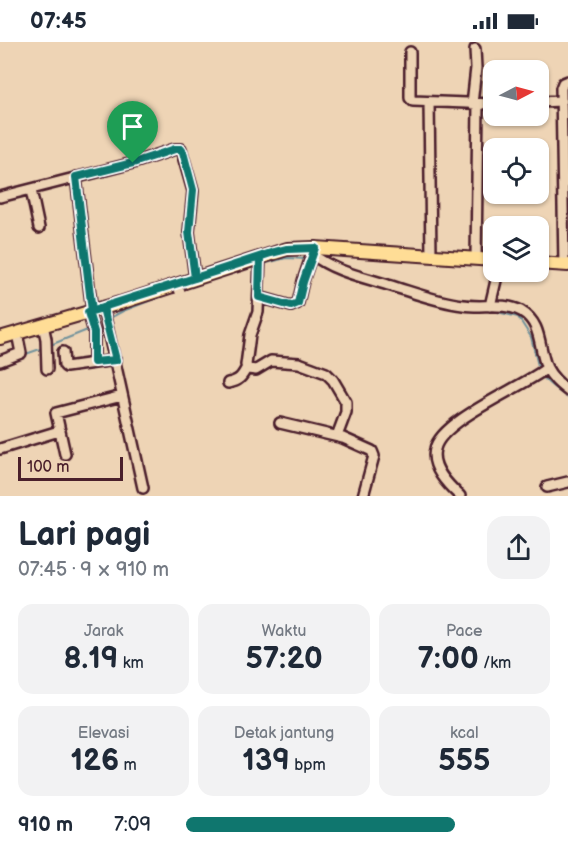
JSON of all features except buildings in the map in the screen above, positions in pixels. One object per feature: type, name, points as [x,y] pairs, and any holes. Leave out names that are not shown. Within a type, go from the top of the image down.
[{"type":"main road","points":[[0,338],[43,326],[97,318],[178,287],[195,278],[260,262],[287,249],[312,255],[431,256],[483,259]]},
{"type":"main road","points":[[549,264],[566,265]]},
{"type":"street","points":[[475,49],[476,259]]},
{"type":"street","points":[[410,52],[412,101],[483,104]]},
{"type":"street","points":[[566,265],[561,85],[568,81]]},
{"type":"street","points":[[549,102],[562,101]]},
{"type":"street","points":[[429,102],[431,256]]},
{"type":"street","points":[[0,197],[181,149],[193,190],[189,232],[195,278]]},
{"type":"street","points":[[76,177],[97,318],[94,362]]},
{"type":"street","points":[[31,190],[39,228]]},
{"type":"street","points":[[259,297],[286,305],[296,305],[300,300],[312,255],[320,261],[349,272],[425,297],[463,305],[516,309],[529,317],[539,334],[543,371],[568,391]]},
{"type":"street","points":[[228,383],[236,382],[241,378],[247,367],[245,364],[258,312],[260,262]]},
{"type":"street","points":[[490,306],[496,282]]},
{"type":"street","points":[[97,318],[116,360],[143,488]]},
{"type":"street","points":[[43,326],[47,369]]},
{"type":"street","points":[[0,361],[21,353],[17,333]]},
{"type":"street","points":[[63,352],[65,367],[116,360]]},
{"type":"street","points":[[247,367],[256,370],[271,361],[298,363],[326,374],[333,380],[346,402],[346,412],[337,436]]},
{"type":"street","points":[[460,496],[439,472],[434,452],[438,442],[470,413],[543,371]]},
{"type":"street","points":[[65,454],[55,415],[57,412],[122,396]]},
{"type":"street","points":[[280,423],[337,436],[374,452],[375,456],[363,496]]},
{"type":"street","points":[[0,449],[59,431]]},
{"type":"street","points":[[547,487],[568,482]]},
{"type":"waterway","points":[[263,264],[286,258],[307,259]]},
{"type":"waterway","points":[[192,286],[206,281]]},
{"type":"waterway","points":[[363,282],[397,292]]},
{"type":"waterway","points":[[108,319],[175,291]]},
{"type":"waterway","points":[[403,294],[409,298],[451,308]]},
{"type":"waterway","points":[[478,310],[518,317],[531,337],[539,370]]},
{"type":"waterway","points":[[48,346],[90,329]]},
{"type":"waterway","points":[[23,355],[43,348]]},
{"type":"waterway","points":[[541,375],[568,398]]},
{"type":"route","points":[[133,163],[76,177],[92,311],[103,308],[116,360],[94,362],[94,332],[88,312],[92,311],[103,308],[120,303],[177,285],[260,257],[259,297],[291,306],[298,303],[315,248],[281,250],[195,278],[189,232],[194,199],[183,152],[178,148],[133,163]]}]
